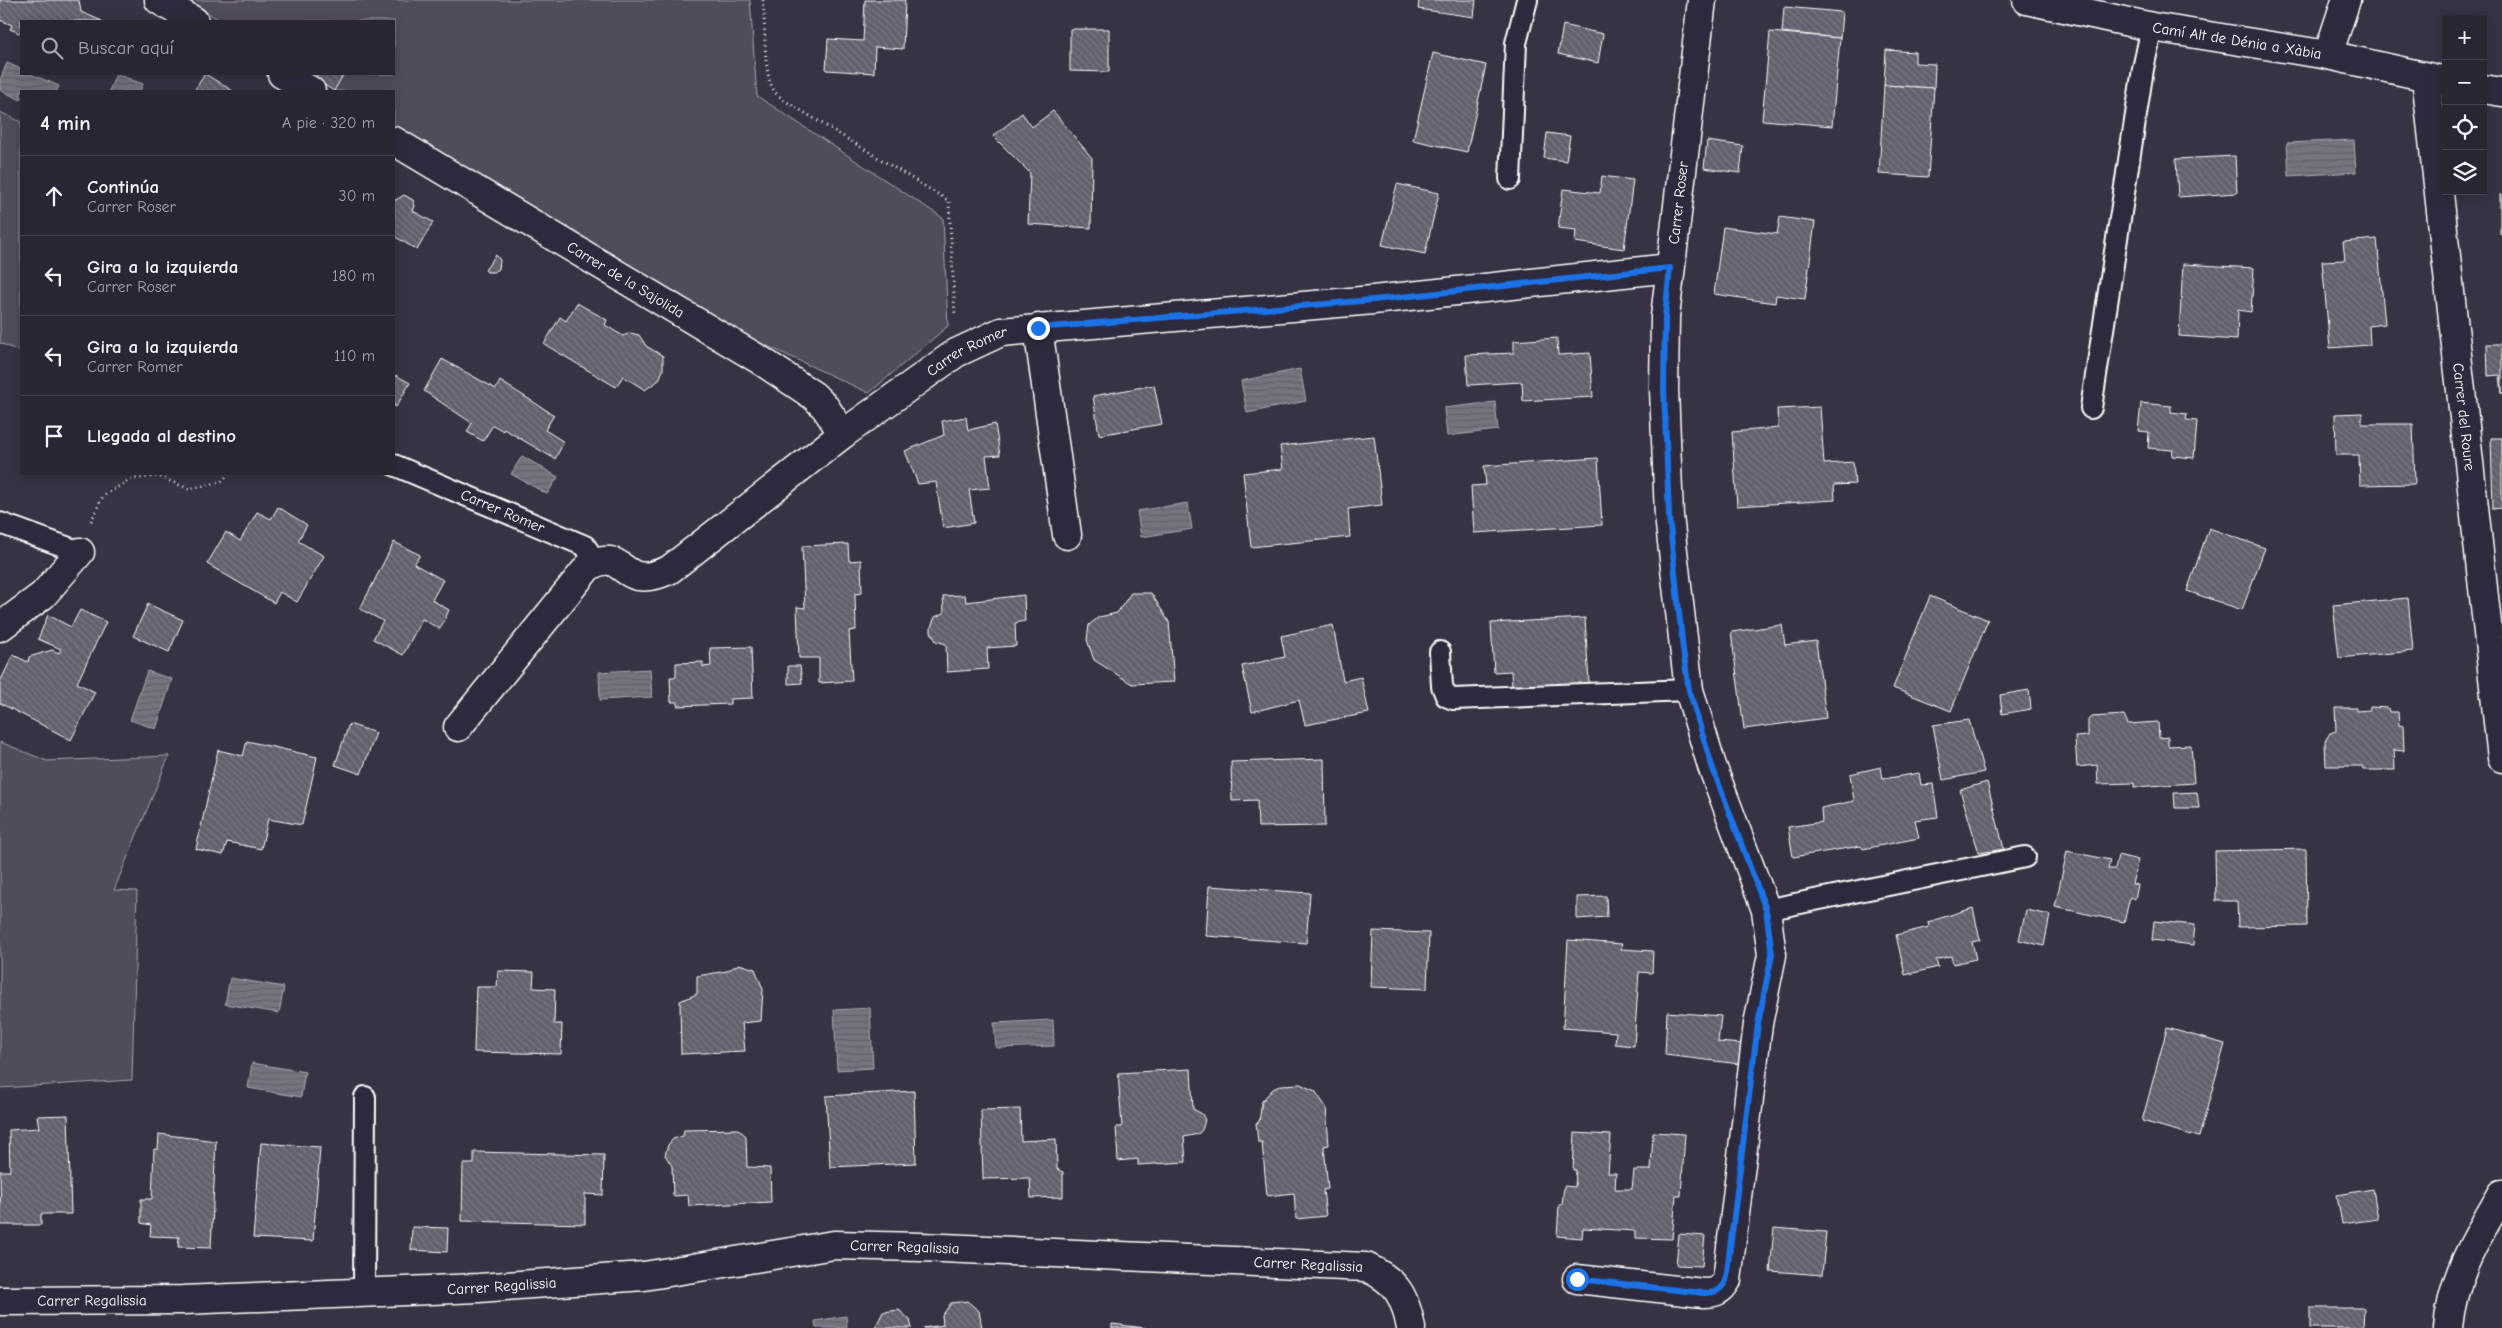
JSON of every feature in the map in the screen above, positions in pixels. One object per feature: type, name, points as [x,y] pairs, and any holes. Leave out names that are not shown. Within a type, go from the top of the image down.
[{"type":"street","points":[[159,0],[192,20]]},
{"type":"street","name":"Carrer Roser","points":[[1577,1279],[1704,1293],[1714,1293],[1722,1288],[1726,1280],[1758,1024],[1772,954],[1766,910],[1712,766],[1689,690],[1669,506],[1664,389],[1665,317],[1702,0]]},
{"type":"street","name":"Camí Alt de Dénia a Xàbia","points":[[2027,0],[2152,27],[2328,55],[2436,79]]},
{"type":"street","points":[[2328,55],[2346,0]]},
{"type":"street","points":[[284,75],[309,90]]},
{"type":"street","name":"Carrer del Roure","points":[[2436,79],[2502,758]]},
{"type":"street","points":[[2487,90],[2502,92]]},
{"type":"street","name":"Carrer de la Sajolida","points":[[395,142],[760,360],[814,396],[825,406],[843,434]]},
{"type":"street","name":"Carrer Romer","points":[[604,561],[614,562],[638,576],[654,576],[669,570],[843,434],[956,353],[1001,332],[1373,300],[1670,268]]},
{"type":"street","points":[[1038,328],[1067,535]]},
{"type":"street","points":[[0,627],[43,594],[80,552]]},
{"type":"street","points":[[458,727],[588,567],[604,561]]},
{"type":"street","points":[[2448,1328],[2452,1296],[2462,1267],[2502,1194]]},
{"type":"street","name":"Carrer Regalissia","points":[[0,1301],[183,1300],[479,1288],[644,1276],[834,1245],[921,1246],[1366,1267],[1380,1274],[1401,1293],[1411,1328]]},
{"type":"lane","points":[[1510,179],[1516,43],[1527,0]]},
{"type":"lane","points":[[2092,408],[2143,69],[2152,27]]},
{"type":"lane","name":"Carrer Romer","points":[[395,465],[584,546],[596,562],[604,561]]},
{"type":"lane","points":[[0,523],[80,552]]},
{"type":"lane","points":[[1440,652],[1442,686],[1446,696],[1453,699],[1689,690]]},
{"type":"lane","points":[[1766,910],[2025,857]]},
{"type":"lane","points":[[364,1292],[365,1097]]},
{"type":"path","points":[[763,0],[766,22],[766,60],[770,83],[775,93],[949,200],[956,353]]},
{"type":"path","points":[[80,552],[103,496],[131,479],[158,476],[189,489],[221,482],[228,475]]},
{"type":"shaded area","points":[[187,0],[750,0],[757,96],[943,218],[948,326],[869,393],[750,338],[395,127],[395,90],[333,90],[309,75],[395,75],[395,20],[219,20]]},
{"type":"shaded area","points":[[7,63],[20,69],[20,75],[33,75],[59,86],[57,90],[20,90],[20,100],[0,90],[0,80]]},
{"type":"shaded area","points":[[116,75],[143,84],[140,90],[109,90]]},
{"type":"shaded area","points":[[0,112],[20,122],[20,352],[0,343]]},
{"type":"shaded area","points":[[2354,140],[2356,172],[2289,176],[2287,143]]},
{"type":"shaded area","points":[[1300,369],[1306,401],[1247,413],[1241,381]]},
{"type":"shaded area","points":[[1495,402],[1498,430],[1447,436],[1444,408]]},
{"type":"shaded area","points":[[522,456],[558,477],[547,494],[511,474]]},
{"type":"shaded area","points":[[1188,503],[1192,529],[1141,537],[1137,511]]},
{"type":"shaded area","points":[[650,669],[652,697],[600,700],[599,672]]},
{"type":"shaded area","points":[[147,671],[172,679],[156,729],[130,720]]},
{"type":"shaded area","points":[[0,742],[47,761],[169,756],[114,890],[137,891],[132,1080],[0,1088]]},
{"type":"shaded area","points":[[230,978],[284,987],[279,1013],[225,1004]]},
{"type":"shaded area","points":[[870,1008],[873,1068],[837,1070],[834,1010]]},
{"type":"shaded area","points":[[1053,1020],[1054,1046],[996,1048],[994,1023]]},
{"type":"shaded area","points":[[252,1063],[305,1072],[301,1097],[248,1088]]},
{"type":"shaded area","points":[[846,1316],[847,1328],[816,1328],[815,1321]]},
{"type":"building","points":[[0,0],[79,0],[81,12],[100,20],[20,20],[20,34],[10,29],[12,25],[0,20]]},
{"type":"building","points":[[865,0],[905,0],[903,49],[875,47],[874,73],[826,70],[828,39],[863,41]]},
{"type":"building","points":[[1419,0],[1476,0],[1474,17],[1418,9]]},
{"type":"building","points":[[1784,7],[1842,12],[1840,38],[1782,32]]},
{"type":"building","points":[[1563,25],[1603,34],[1598,63],[1558,54]]},
{"type":"building","points":[[1070,29],[1109,29],[1109,72],[1070,71]]},
{"type":"building","points":[[1770,32],[1840,38],[1832,126],[1762,120]]},
{"type":"building","points":[[1886,50],[1915,52],[1915,63],[1935,64],[1934,88],[1884,85]]},
{"type":"building","points":[[1433,53],[1486,65],[1467,152],[1413,140]]},
{"type":"building","points":[[204,75],[207,75],[231,90],[195,90]]},
{"type":"building","points":[[317,75],[343,75],[335,90],[315,79]]},
{"type":"building","points":[[1884,85],[1934,88],[1928,177],[1879,174]]},
{"type":"building","points":[[1053,111],[1092,158],[1091,228],[1028,224],[1030,173],[993,136],[1022,113],[1032,127]]},
{"type":"building","points":[[1547,133],[1570,136],[1566,161],[1544,158]]},
{"type":"building","points":[[1707,141],[1743,146],[1740,173],[1704,168]]},
{"type":"building","points":[[2235,156],[2237,193],[2178,197],[2176,159]]},
{"type":"building","points":[[1602,176],[1633,180],[1624,249],[1575,242],[1576,230],[1558,228],[1563,189],[1600,193]]},
{"type":"building","points":[[1397,184],[1439,193],[1425,254],[1382,245]]},
{"type":"building","points":[[404,195],[413,200],[415,206],[413,211],[433,222],[417,250],[395,237],[396,200]]},
{"type":"building","points":[[2500,195],[2502,195],[2502,234],[2500,234]]},
{"type":"building","points":[[1780,217],[1815,222],[1805,299],[1776,295],[1775,303],[1714,294],[1723,227],[1777,234]]},
{"type":"building","points":[[2377,239],[2385,324],[2369,326],[2370,345],[2330,348],[2322,261],[2345,260],[2343,242]]},
{"type":"building","points":[[496,255],[500,260],[499,269],[494,272],[487,272],[485,270]]},
{"type":"building","points":[[2183,264],[2254,268],[2251,312],[2238,310],[2237,340],[2179,336]]},
{"type":"building","points":[[577,303],[607,320],[605,325],[623,336],[630,333],[639,335],[646,346],[663,356],[663,370],[659,380],[645,390],[623,376],[616,387],[544,344],[560,317],[566,321]]},
{"type":"building","points":[[1557,338],[1558,355],[1590,353],[1593,397],[1523,401],[1522,382],[1468,385],[1466,355],[1514,353],[1514,341]]},
{"type":"building","points":[[2487,344],[2502,344],[2502,394],[2500,375],[2488,376]]},
{"type":"building","points":[[442,359],[496,389],[500,381],[554,415],[545,430],[564,442],[555,459],[504,429],[503,431],[493,425],[483,441],[467,432],[472,423],[424,391]]},
{"type":"building","points":[[395,375],[410,383],[395,406]]},
{"type":"building","points":[[1154,385],[1162,424],[1099,435],[1093,396]]},
{"type":"building","points":[[2141,403],[2171,406],[2171,412],[2187,414],[2186,420],[2197,421],[2194,458],[2172,456],[2173,450],[2148,448],[2149,432],[2138,431]]},
{"type":"building","points":[[1820,407],[1824,464],[1853,462],[1855,484],[1834,485],[1835,500],[1737,506],[1732,432],[1778,428],[1777,409]]},
{"type":"building","points":[[2362,413],[2362,424],[2413,424],[2415,484],[2360,485],[2359,455],[2336,455],[2335,414]]},
{"type":"building","points":[[966,417],[968,430],[995,424],[1000,455],[986,456],[990,488],[969,490],[974,523],[943,528],[936,482],[918,484],[905,451],[944,435],[942,421]]},
{"type":"building","points":[[1374,436],[1382,505],[1348,509],[1350,537],[1251,547],[1243,473],[1283,469],[1280,446]]},
{"type":"building","points":[[2491,438],[2502,438],[2502,508],[2493,509]]},
{"type":"building","points":[[1598,458],[1602,525],[1474,533],[1471,486],[1486,485],[1484,466]]},
{"type":"building","points":[[278,507],[307,525],[298,541],[324,556],[297,602],[280,592],[274,603],[207,564],[226,532],[240,541],[257,512],[271,519]]},
{"type":"building","points":[[2209,528],[2265,548],[2242,610],[2187,591]]},
{"type":"building","points":[[394,542],[420,555],[414,564],[443,580],[432,600],[449,610],[440,629],[422,619],[403,655],[373,639],[383,621],[360,609]]},
{"type":"building","points":[[848,544],[849,561],[861,560],[862,593],[855,594],[856,630],[849,631],[852,681],[819,683],[819,658],[799,658],[797,607],[805,608],[802,546]]},
{"type":"building","points":[[1131,593],[1151,593],[1169,622],[1174,682],[1132,684],[1094,660],[1087,640],[1089,625],[1099,617],[1117,613]]},
{"type":"building","points":[[965,595],[966,602],[1024,595],[1025,621],[1015,623],[1016,646],[987,648],[988,669],[947,672],[946,644],[936,641],[931,632],[931,627],[935,617],[944,613],[943,596]]},
{"type":"building","points":[[1930,596],[1988,620],[1951,711],[1893,688]]},
{"type":"building","points":[[2408,598],[2413,651],[2339,658],[2333,605]]},
{"type":"building","points":[[148,604],[183,620],[169,652],[133,636]]},
{"type":"building","points":[[80,610],[106,622],[77,683],[95,692],[71,740],[0,703],[0,682],[13,655],[28,662],[29,657],[52,650],[59,653],[61,649],[38,639],[48,615],[71,627]]},
{"type":"building","points":[[1585,618],[1589,683],[1512,688],[1511,671],[1494,672],[1491,623]]},
{"type":"building","points":[[1333,625],[1343,681],[1361,677],[1369,713],[1305,725],[1299,700],[1252,712],[1242,666],[1285,657],[1281,636]]},
{"type":"building","points":[[1782,625],[1785,645],[1816,641],[1826,718],[1744,729],[1731,632]]},
{"type":"building","points":[[751,647],[753,698],[730,699],[730,704],[677,706],[678,702],[671,702],[670,677],[676,677],[676,663],[703,662],[703,667],[711,666],[710,648]]},
{"type":"building","points":[[788,666],[800,666],[802,683],[788,684]]},
{"type":"building","points":[[2029,690],[2031,709],[2002,714],[2000,695]]},
{"type":"building","points":[[2370,707],[2388,708],[2389,712],[2398,712],[2399,725],[2403,726],[2404,751],[2394,750],[2395,770],[2363,770],[2362,766],[2326,766],[2325,741],[2330,733],[2336,731],[2335,708],[2356,708],[2356,711],[2370,710]]},
{"type":"building","points":[[2124,715],[2128,724],[2158,722],[2159,738],[2168,737],[2168,746],[2191,745],[2194,783],[2134,787],[2134,783],[2098,784],[2097,765],[2077,767],[2075,737],[2088,736],[2088,720],[2091,717]]},
{"type":"building","points":[[1969,720],[1984,772],[1943,780],[1933,725]]},
{"type":"building","points":[[349,724],[376,733],[361,774],[335,765]]},
{"type":"building","points":[[247,741],[317,757],[302,825],[268,819],[261,849],[227,842],[223,855],[196,849],[218,750],[243,756]]},
{"type":"building","points":[[1324,759],[1325,826],[1258,827],[1257,800],[1232,801],[1231,762]]},
{"type":"building","points":[[1881,767],[1883,779],[1919,773],[1921,785],[1933,784],[1938,817],[1915,820],[1919,838],[1863,849],[1861,846],[1793,857],[1788,827],[1822,822],[1821,808],[1854,801],[1850,774]]},
{"type":"building","points":[[1987,782],[2004,849],[1979,853],[1960,790]]},
{"type":"building","points":[[2197,792],[2199,808],[2175,808],[2174,793]]},
{"type":"building","points":[[2306,849],[2307,926],[2238,927],[2237,901],[2216,901],[2215,851]]},
{"type":"building","points":[[2067,851],[2110,860],[2108,869],[2115,869],[2118,855],[2138,860],[2132,884],[2138,885],[2135,899],[2130,897],[2124,922],[2055,907]]},
{"type":"building","points":[[1209,886],[1310,893],[1306,943],[1206,936]]},
{"type":"building","points":[[1606,896],[1607,917],[1577,919],[1577,897]]},
{"type":"building","points":[[1973,908],[1980,940],[1972,942],[1976,959],[1953,964],[1951,956],[1936,960],[1938,967],[1905,975],[1896,935],[1929,927],[1928,922]]},
{"type":"building","points":[[2026,910],[2050,915],[2044,946],[2019,940]]},
{"type":"building","points":[[2154,921],[2195,925],[2193,945],[2152,940]]},
{"type":"building","points":[[1373,931],[1429,933],[1427,989],[1371,987]]},
{"type":"building","points":[[1568,940],[1622,944],[1621,949],[1653,951],[1652,973],[1639,972],[1634,1046],[1615,1044],[1616,1032],[1563,1028]]},
{"type":"building","points":[[739,964],[755,969],[763,989],[761,1021],[742,1023],[745,1051],[681,1054],[680,1001],[697,994],[697,976],[727,971]]},
{"type":"building","points":[[498,971],[534,972],[533,988],[555,989],[554,1024],[562,1024],[561,1054],[474,1052],[476,987],[497,987]]},
{"type":"building","points":[[1667,1012],[1721,1016],[1718,1042],[1742,1044],[1740,1064],[1665,1055]]},
{"type":"building","points":[[2167,1028],[2225,1044],[2199,1137],[2142,1121]]},
{"type":"building","points":[[1191,1069],[1193,1109],[1202,1114],[1205,1120],[1202,1130],[1198,1134],[1184,1137],[1186,1162],[1138,1165],[1138,1159],[1118,1161],[1116,1127],[1122,1127],[1118,1073]]},
{"type":"building","points":[[1300,1084],[1315,1091],[1326,1107],[1329,1145],[1324,1146],[1328,1189],[1323,1190],[1326,1216],[1296,1219],[1294,1193],[1267,1196],[1262,1142],[1258,1142],[1256,1123],[1259,1122],[1262,1101],[1273,1089],[1282,1085]]},
{"type":"building","points":[[914,1091],[916,1163],[830,1167],[826,1096]]},
{"type":"building","points":[[1020,1109],[1021,1141],[1056,1139],[1057,1169],[1063,1172],[1063,1197],[1031,1198],[1030,1178],[983,1179],[981,1110]]},
{"type":"building","points":[[68,1115],[71,1214],[41,1214],[41,1225],[1,1225],[0,1171],[10,1171],[9,1130],[39,1128],[37,1116]]},
{"type":"building","points":[[738,1129],[746,1136],[747,1167],[770,1168],[771,1202],[689,1206],[688,1195],[673,1196],[672,1166],[665,1155],[668,1145],[673,1139],[683,1136],[684,1130]]},
{"type":"building","points":[[1653,1132],[1685,1134],[1681,1196],[1676,1196],[1672,1239],[1635,1238],[1635,1231],[1583,1228],[1582,1238],[1557,1236],[1559,1205],[1562,1205],[1564,1186],[1575,1187],[1576,1170],[1573,1170],[1575,1133],[1611,1135],[1608,1173],[1616,1173],[1615,1189],[1632,1189],[1634,1170],[1651,1170]]},
{"type":"building","points":[[159,1134],[216,1141],[211,1248],[178,1247],[179,1237],[150,1236],[151,1225],[141,1223],[141,1199],[152,1199],[154,1149],[158,1150]]},
{"type":"building","points":[[261,1143],[320,1147],[313,1241],[253,1238]]},
{"type":"building","points":[[474,1152],[604,1155],[603,1195],[585,1194],[585,1224],[462,1221],[463,1164],[474,1164]]},
{"type":"building","points":[[2373,1189],[2378,1219],[2342,1224],[2337,1195]]},
{"type":"building","points":[[412,1227],[448,1228],[447,1252],[411,1250]]},
{"type":"building","points":[[1774,1228],[1826,1232],[1822,1275],[1770,1271]]},
{"type":"building","points":[[1679,1234],[1705,1236],[1702,1266],[1676,1265]]},
{"type":"building","points":[[967,1301],[979,1311],[982,1328],[923,1328],[943,1325],[942,1316],[951,1303]]},
{"type":"building","points":[[2310,1308],[2364,1308],[2363,1328],[2310,1328]]},
{"type":"building","points":[[899,1310],[910,1320],[912,1328],[875,1328],[883,1312]]},
{"type":"building","points":[[1112,1324],[1145,1328],[1112,1328]]},
{"type":"route","points":[[1038,328],[1373,300],[1670,268],[1665,317],[1664,389],[1669,516],[1683,650],[1689,690],[1712,766],[1766,910],[1771,935],[1772,954],[1758,1024],[1726,1280],[1722,1288],[1714,1293],[1704,1293],[1577,1279]]}]
